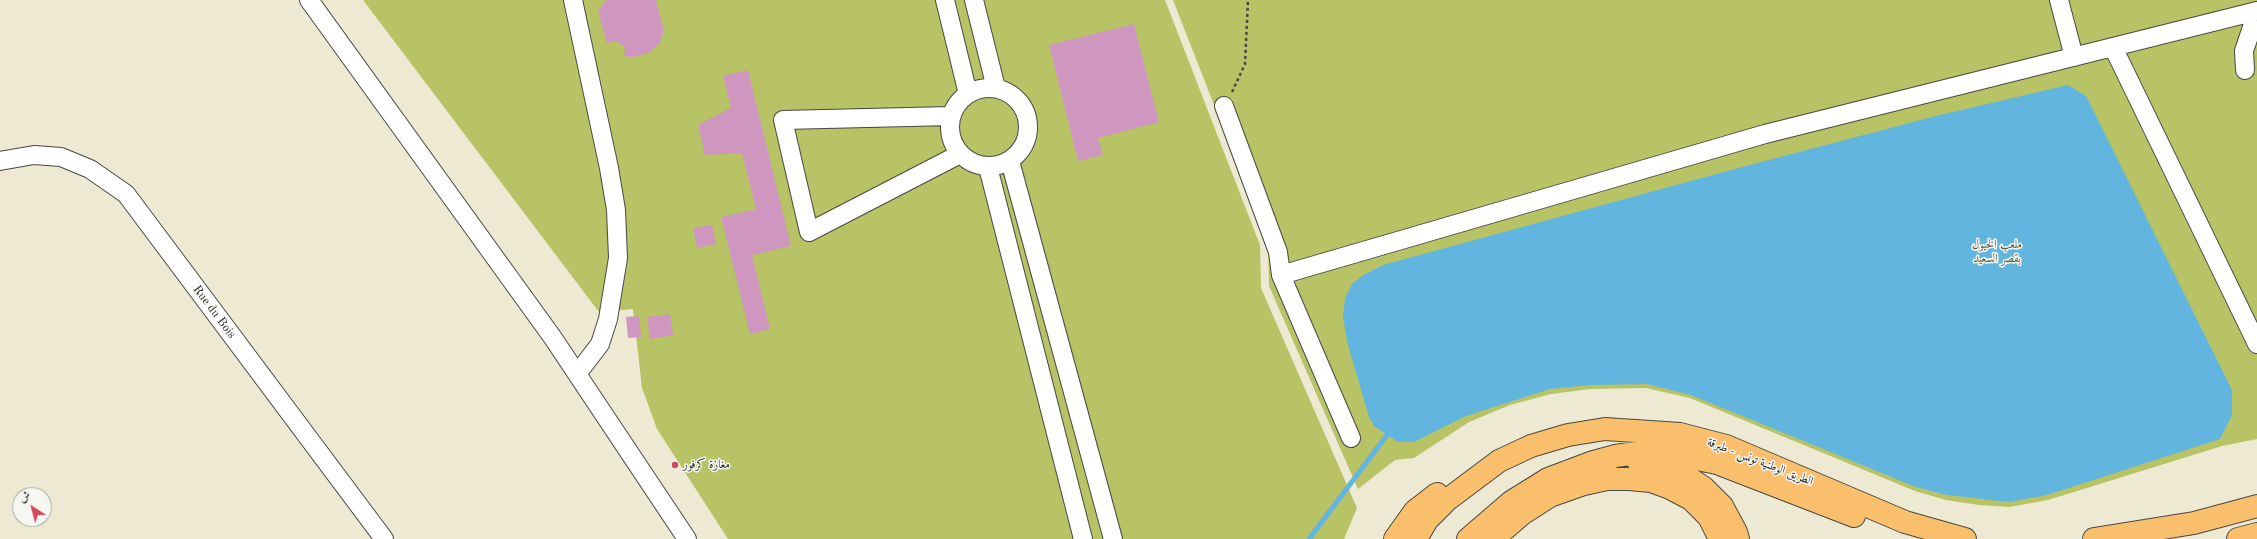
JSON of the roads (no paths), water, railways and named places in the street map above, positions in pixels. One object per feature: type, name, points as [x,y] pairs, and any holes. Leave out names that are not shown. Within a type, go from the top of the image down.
[{"type":"main road","name":"الطريق الوطنية تونس - طبرقة","points":[[1416,539],[1427,520],[1447,500],[1476,476],[1499,461],[1531,446],[1568,435],[1605,429],[1680,434],[1726,446],[1905,522],[1965,539]]},
{"type":"main road","points":[[1468,539],[1511,502],[1548,479],[1593,462],[1615,456],[1644,452],[1669,453],[1717,463],[1873,523],[1938,539]]},
{"type":"main road","points":[[1593,462],[1645,463],[1666,468],[1686,476],[1704,488],[1722,506],[1736,532],[1738,539]]},
{"type":"main road","points":[[1395,539],[1422,504],[1442,491],[1476,476]]},
{"type":"main road","points":[[1493,539],[1522,514],[1550,496],[1584,484],[1607,479],[1651,481],[1670,488],[1691,499],[1709,517],[1720,539]]},
{"type":"main road","points":[[2094,539],[2194,523],[2257,506]]},
{"type":"main road","points":[[2238,539],[2257,534]]},
{"type":"street","points":[[309,0],[549,332],[687,539]]},
{"type":"street","points":[[573,0],[610,175],[616,210],[618,258],[608,319],[600,344],[577,374]]},
{"type":"street","points":[[945,0],[968,94]]},
{"type":"street","points":[[974,0],[996,88]]},
{"type":"street","points":[[2059,0],[2074,57]]},
{"type":"street","points":[[1281,275],[1764,134],[2257,11]]},
{"type":"street","points":[[2245,70],[2244,51],[2257,11]]},
{"type":"street","points":[[2112,47],[2257,344]]},
{"type":"street","points":[[996,88],[1006,91],[1016,98],[1025,109],[1029,124],[1027,140],[1021,151],[1010,161],[999,166],[988,167],[973,163],[960,154],[952,141],[950,127],[951,116],[958,103],[968,94],[980,89],[996,88]]},
{"type":"street","points":[[1224,106],[1278,252],[1281,275],[1351,438]]},
{"type":"street","points":[[951,116],[783,120],[809,232],[960,154]]},
{"type":"street","name":"Rue du Bois","points":[[0,161],[34,155],[61,157],[90,169],[126,194],[384,539]]},
{"type":"street","points":[[1010,161],[1113,539]]},
{"type":"street","points":[[988,167],[1083,539]]},
{"type":"water","points":[[2068,85],[2086,96],[2232,390],[2232,415],[2220,439],[2047,495],[2009,502],[1947,495],[1916,487],[1691,395],[1647,384],[1590,385],[1550,389],[1466,416],[1414,442],[1398,442],[1374,426],[1369,417],[1348,345],[1343,318],[1345,298],[1352,284],[1365,274],[1383,265],[1936,116]]},
{"type":"waterway","points":[[1309,539],[1387,435]]},
{"type":"place","name":"مغازة كرفور","points":[[675,465]]},
{"type":"park label","name":"ملعب الخيول بقصر السعيد","points":[[1997,252]]}]
